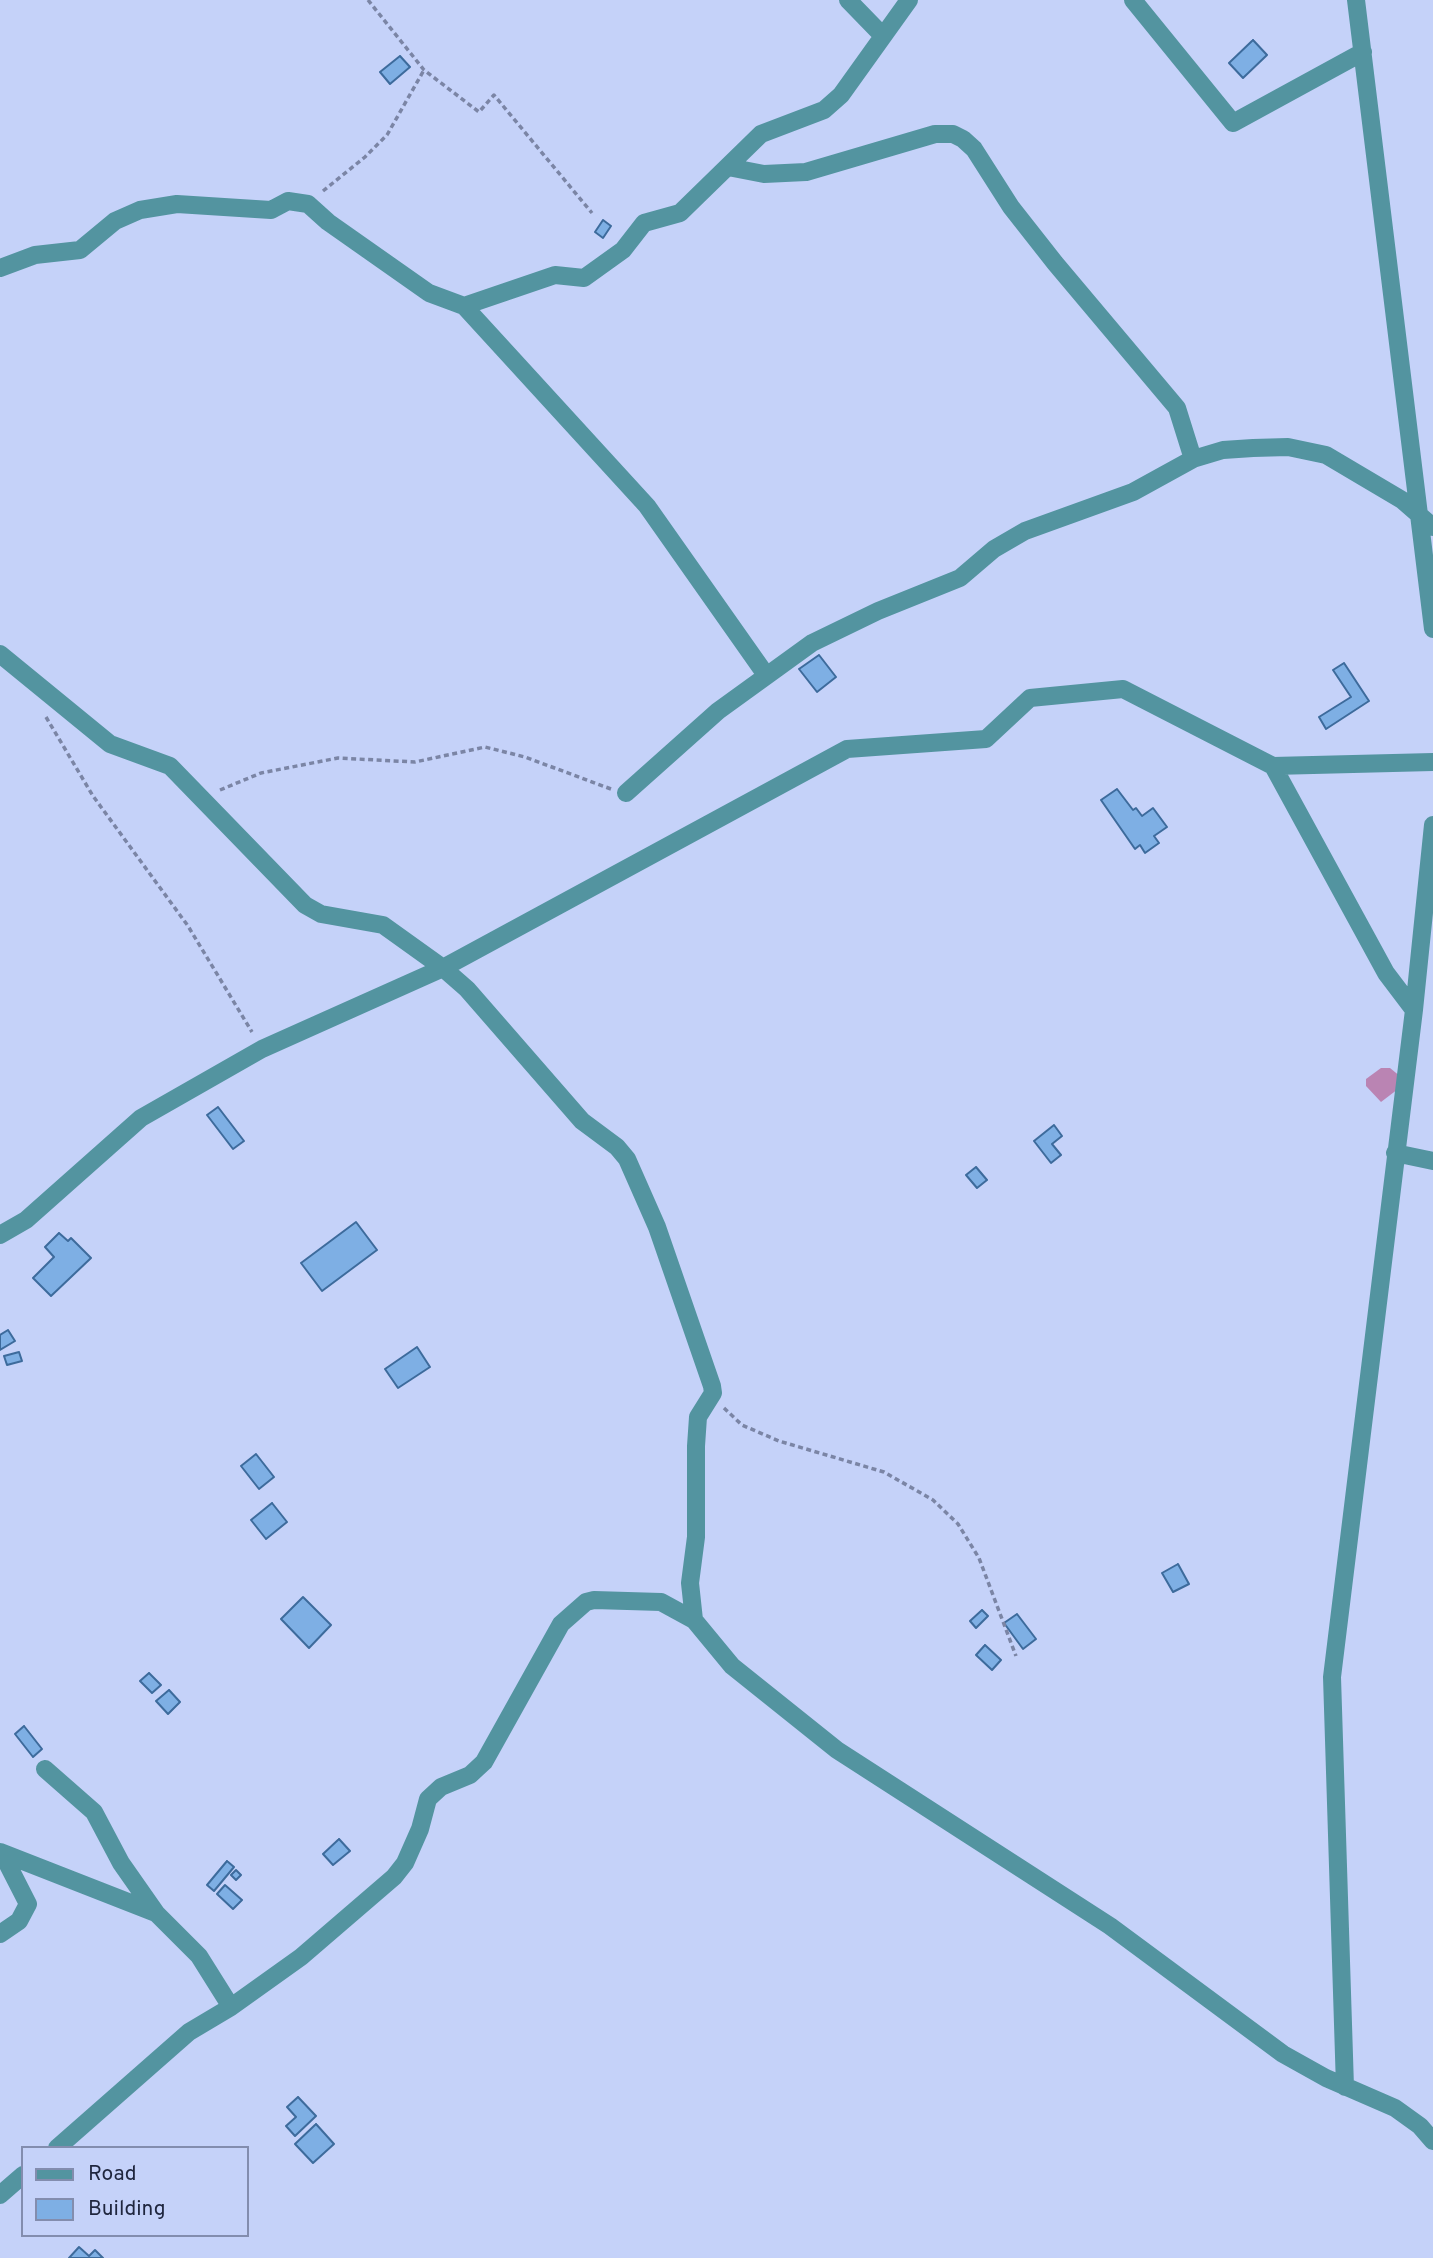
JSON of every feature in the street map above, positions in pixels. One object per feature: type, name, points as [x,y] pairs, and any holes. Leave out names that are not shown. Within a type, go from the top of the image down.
[{"type":"street","points":[[848,0],[883,36]]},
{"type":"street","points":[[464,306],[555,275],[584,278],[623,250],[645,223],[680,213],[761,134],[824,110],[841,95],[909,0]]},
{"type":"street","points":[[1133,0],[1233,123],[1363,52]]},
{"type":"street","points":[[1356,0],[1433,629]]},
{"type":"street","points":[[728,167],[764,174],[806,172],[935,134],[953,134],[963,139],[1055,263],[1177,408],[1193,459]]},
{"type":"street","points":[[0,268],[35,255],[80,250],[115,221],[140,210],[177,204],[271,210],[288,201],[308,204],[429,293],[464,306],[647,506],[766,674]]},
{"type":"street","points":[[626,793],[673,755],[718,711],[766,674],[823,638],[878,611],[960,578],[994,549],[1025,531],[1133,492],[1193,459],[1223,450],[1276,447],[1326,455],[1373,481],[1433,527]]},
{"type":"street","points":[[0,654],[110,744],[170,766],[304,905],[321,914],[383,925],[443,968],[492,1017],[582,1121],[617,1147],[626,1159],[657,1227],[713,1393],[698,1417],[696,1537],[690,1583],[694,1620]]},
{"type":"street","points":[[0,1235],[26,1220],[141,1118],[262,1049],[443,968],[847,749],[986,739],[1030,698],[1123,689],[1273,766],[1433,762]]},
{"type":"street","points":[[1273,766],[1386,973],[1414,1010]]},
{"type":"street","points":[[1345,2087],[1332,1677],[1414,1010],[1433,825]]},
{"type":"street","points":[[1395,1153],[1433,1161]]},
{"type":"street","points":[[59,2146],[179,2040],[231,2007],[339,1927],[400,1870],[420,1829],[428,1799],[441,1787],[470,1775],[484,1762],[569,1615],[586,1602],[594,1600],[669,1604],[694,1620],[732,1667],[836,1750],[1110,1926],[1283,2054],[1345,2087],[1395,2108],[1420,2126],[1433,2141]]},
{"type":"street","points":[[45,1769],[94,1812],[121,1863],[156,1913],[199,1956],[231,2007]]},
{"type":"street","points":[[1,1852],[156,1913]]},
{"type":"street","points":[[0,1934],[19,1920],[28,1904],[1,1852]]},
{"type":"street","points":[[0,2195],[21,2177]]},
{"type":"path","points":[[368,0],[424,70],[479,112],[495,95],[592,213]]},
{"type":"path","points":[[308,204],[365,158],[387,135],[424,70]]},
{"type":"path","points":[[42,710],[93,796],[188,926],[262,1049]]},
{"type":"path","points":[[203,798],[261,773],[338,758],[415,762],[485,747],[525,757],[596,785],[626,793]]},
{"type":"path","points":[[713,1393],[730,1416],[742,1425],[790,1445],[884,1472],[933,1500],[958,1524],[979,1558],[1016,1656]]},
{"type":"shaded area","points":[[1381,1068],[1390,1068],[1401,1077],[1402,1086],[1381,1102],[1366,1086],[1366,1079]]},
{"type":"building","points":[[1253,40],[1267,55],[1243,78],[1229,63]]},
{"type":"building","points":[[400,56],[410,67],[390,84],[380,72]]},
{"type":"building","points":[[603,220],[611,226],[603,238],[595,232]]},
{"type":"building","points":[[819,655],[836,677],[817,692],[799,669]]},
{"type":"building","points":[[1344,663],[1369,701],[1326,729],[1319,717],[1351,697],[1333,670]]},
{"type":"building","points":[[1117,789],[1133,810],[1136,808],[1142,816],[1153,808],[1167,827],[1154,836],[1159,843],[1145,853],[1140,845],[1135,849],[1101,800]]},
{"type":"building","points":[[218,1107],[244,1141],[233,1149],[207,1115]]},
{"type":"building","points":[[1054,1125],[1062,1136],[1052,1144],[1061,1155],[1051,1163],[1034,1141]]},
{"type":"building","points":[[976,1167],[987,1180],[977,1188],[966,1175]]},
{"type":"building","points":[[356,1222],[377,1250],[322,1291],[301,1263]]},
{"type":"building","points":[[59,1233],[68,1241],[71,1238],[91,1258],[51,1296],[33,1278],[54,1257],[45,1247]]},
{"type":"building","points":[[8,1330],[15,1341],[0,1350],[0,1335]]},
{"type":"building","points":[[417,1347],[430,1367],[398,1388],[385,1369]]},
{"type":"building","points":[[19,1352],[22,1361],[7,1365],[4,1356]]},
{"type":"building","points":[[256,1454],[274,1477],[259,1489],[241,1466]]},
{"type":"building","points":[[272,1503],[287,1522],[266,1539],[251,1520]]},
{"type":"building","points":[[1178,1564],[1189,1584],[1173,1592],[1162,1573]]},
{"type":"building","points":[[303,1597],[331,1625],[309,1648],[281,1619]]},
{"type":"building","points":[[982,1610],[988,1616],[976,1628],[970,1621]]},
{"type":"building","points":[[1017,1614],[1036,1639],[1023,1649],[1004,1623]]},
{"type":"building","points":[[985,1645],[1001,1660],[992,1670],[976,1655]]},
{"type":"building","points":[[149,1673],[161,1685],[152,1693],[140,1681]]},
{"type":"building","points":[[169,1690],[180,1702],[168,1714],[156,1701]]},
{"type":"building","points":[[24,1726],[42,1749],[33,1757],[15,1734]]},
{"type":"building","points":[[339,1839],[350,1851],[333,1865],[323,1854]]},
{"type":"building","points":[[227,1861],[234,1867],[214,1891],[207,1885]]},
{"type":"building","points":[[236,1870],[241,1875],[236,1880],[231,1875]]},
{"type":"building","points":[[225,1885],[242,1900],[233,1909],[217,1894]]},
{"type":"building","points":[[298,2097],[316,2116],[295,2136],[286,2126],[296,2117],[287,2107]]},
{"type":"building","points":[[316,2124],[334,2144],[313,2163],[295,2144]]},
{"type":"building","points":[[79,2247],[89,2256],[95,2250],[103,2258],[69,2258]]}]
